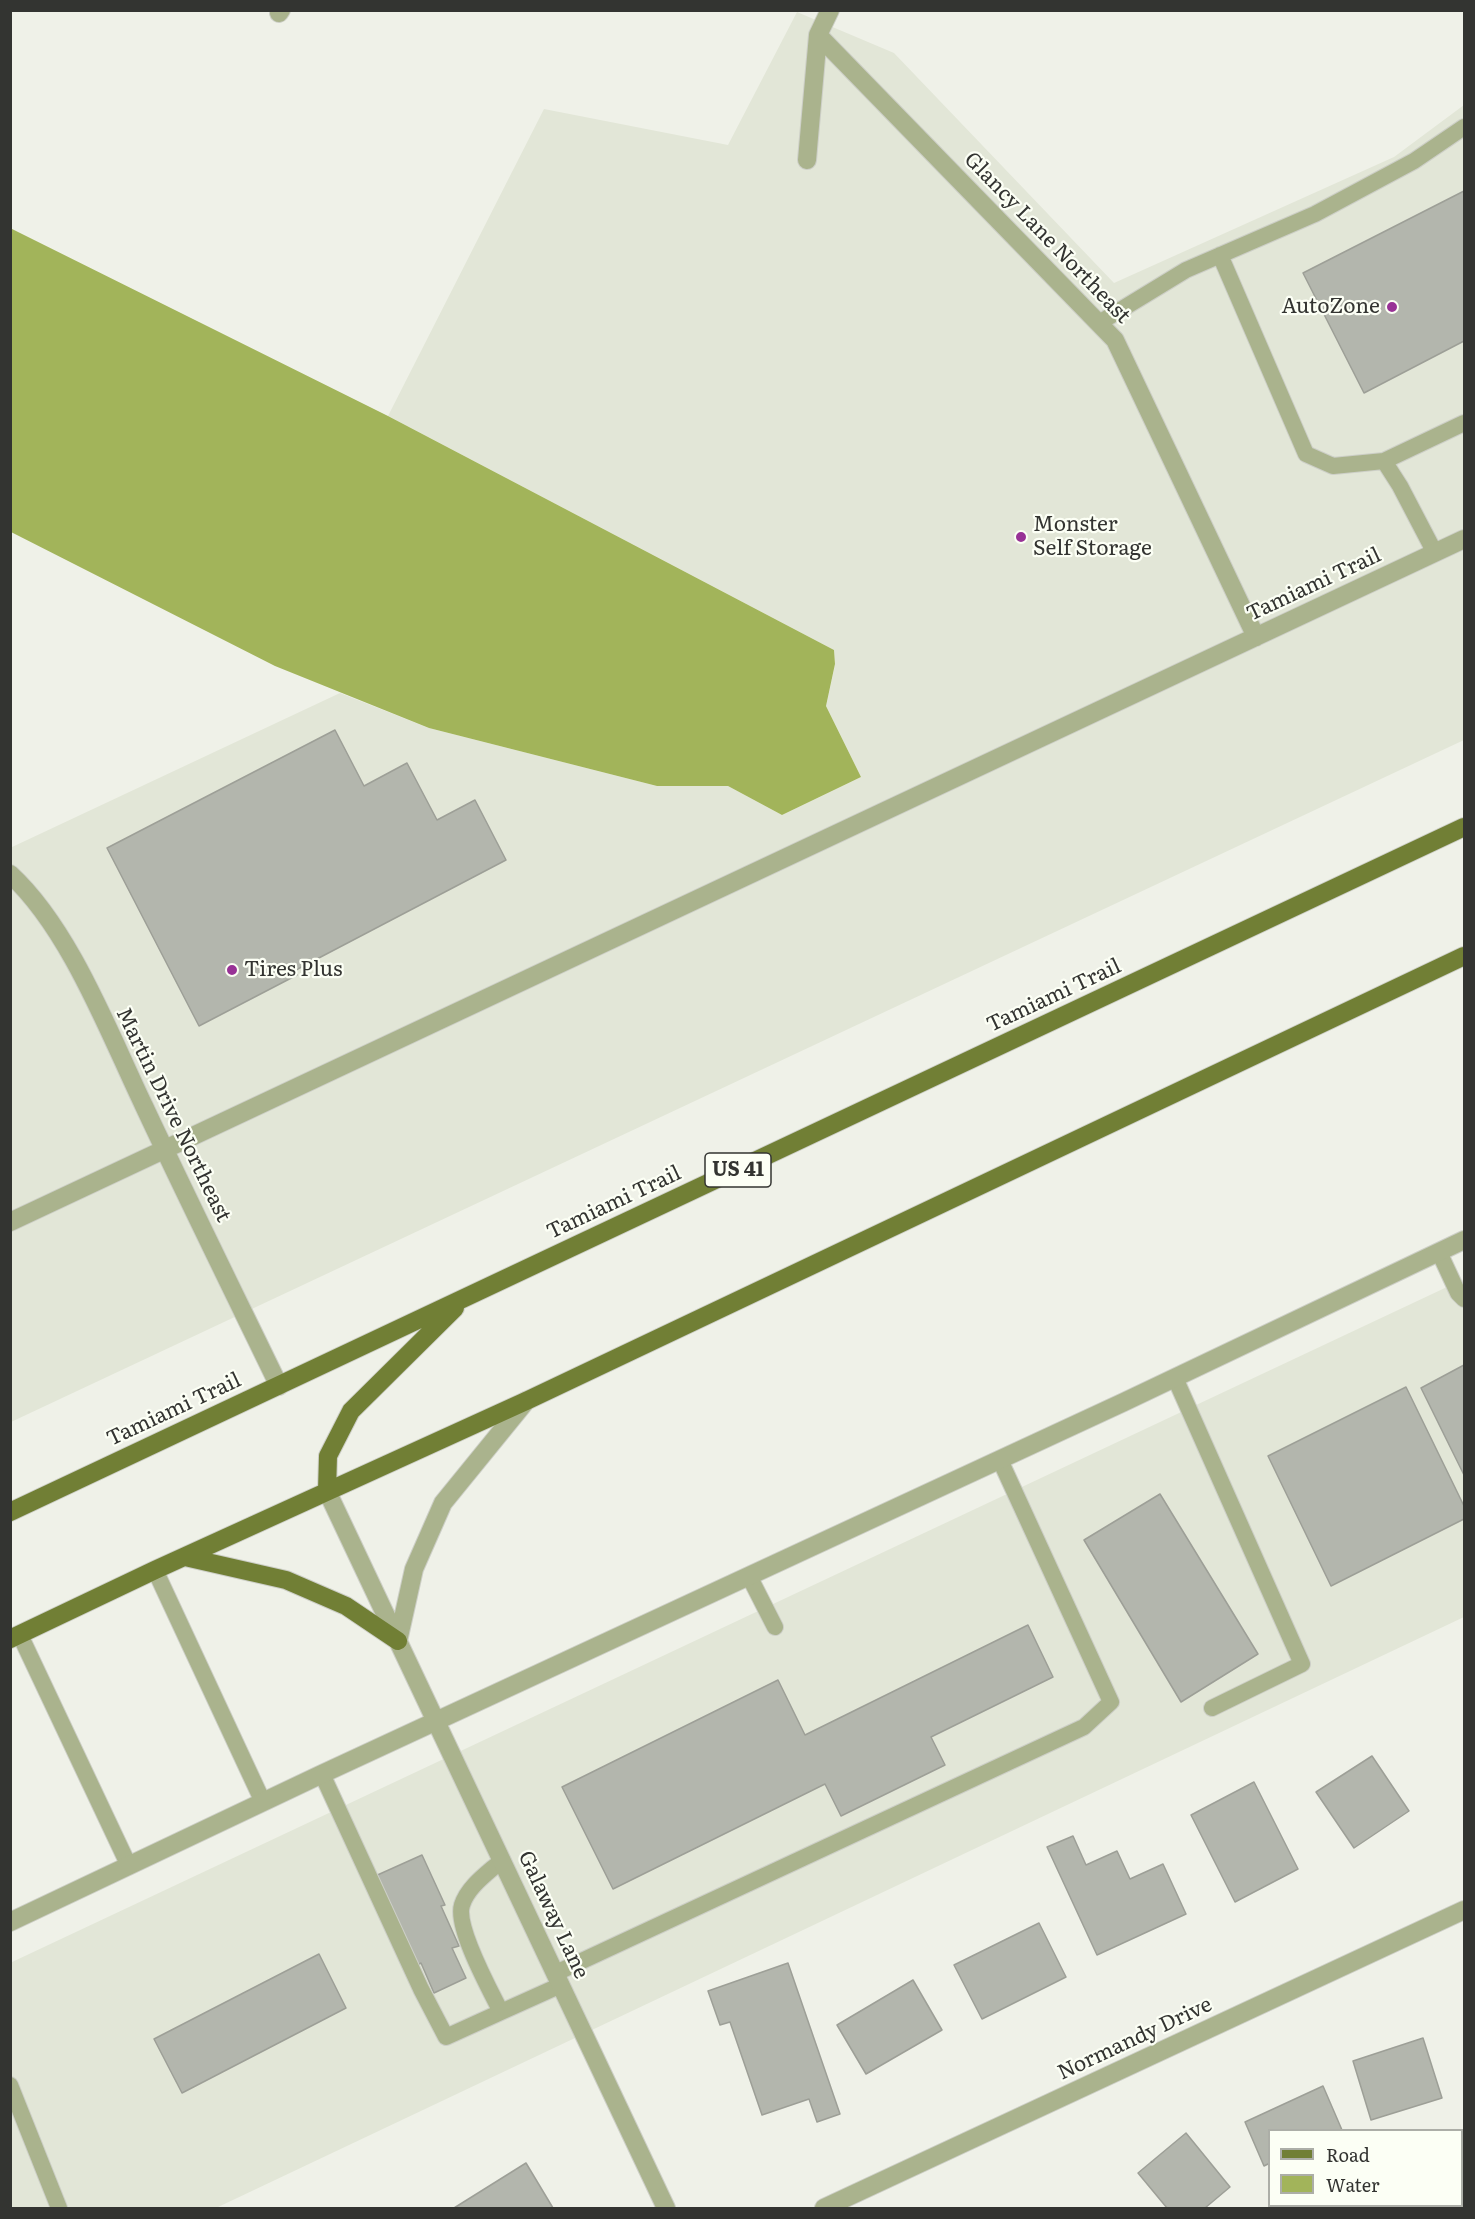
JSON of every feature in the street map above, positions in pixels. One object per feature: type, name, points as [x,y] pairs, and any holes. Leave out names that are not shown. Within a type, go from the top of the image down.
[{"type":"main road","name":"Tamiami Trail","points":[[10,1512],[1464,827]]},
{"type":"main road","points":[[15,1637],[155,1570],[526,1401],[1464,956]]},
{"type":"main road","points":[[327,1491],[328,1456],[351,1411],[465,1299]]},
{"type":"main road","points":[[184,1557],[286,1580],[346,1606],[398,1641]]},
{"type":"street","points":[[807,160],[818,35],[830,10]]},
{"type":"street","name":"Glancy Lane Northeast","points":[[818,35],[1115,340],[1256,637]]},
{"type":"street","name":"Tamiami Trail","points":[[10,1222],[1464,539]]},
{"type":"street","name":"Martin Drive Northeast","points":[[10,874],[54,925],[82,976],[279,1386]]},
{"type":"street","points":[[10,1922],[322,1774],[1175,1378],[1464,1240]]},
{"type":"street","points":[[398,1641],[414,1569],[443,1503],[526,1401]]},
{"type":"street","name":"Galaway Lane","points":[[327,1491],[666,2208]]},
{"type":"street","name":"Normandy Drive","points":[[824,2208],[1464,1910]]},
{"type":"lane","points":[[1099,323],[1186,270],[1315,214],[1414,161],[1464,127]]},
{"type":"lane","points":[[1220,255],[1306,454],[1333,466],[1384,460],[1464,423]]},
{"type":"lane","points":[[1384,460],[1435,553]]},
{"type":"lane","points":[[1439,1252],[1458,1293],[1464,1299]]},
{"type":"lane","points":[[1175,1378],[1302,1664],[1212,1708]]},
{"type":"lane","points":[[322,1774],[421,1989],[446,2037],[501,2012],[558,1979],[1084,1727],[1111,1702],[1000,1460]]},
{"type":"lane","points":[[155,1570],[263,1802]]},
{"type":"lane","points":[[749,1576],[775,1627]]},
{"type":"lane","points":[[15,1637],[129,1866]]},
{"type":"lane","points":[[501,2012],[466,1938],[462,1906],[472,1888],[502,1860]]},
{"type":"lane","points":[[10,2085],[59,2208]]},
{"type":"shaded area","points":[[797,12],[894,53],[1114,283],[1394,157],[1464,105],[1464,740],[11,1422],[10,848],[340,693],[429,728],[657,786],[728,786],[782,815],[861,777],[826,706],[835,665],[834,650],[388,416],[544,109],[728,145]]},
{"type":"shaded area","points":[[1464,1279],[1464,1617],[216,2208],[11,2208],[10,1963]]},
{"type":"water","points":[[10,228],[388,416],[834,650],[835,664],[826,706],[861,777],[782,815],[728,786],[657,786],[429,728],[275,666],[11,532]]},
{"type":"building","name":"AutoZone","points":[[1464,191],[1464,341],[1364,393],[1303,273]]},
{"type":"building","points":[[335,730],[364,786],[407,763],[437,820],[475,800],[506,860],[294,971],[297,975],[199,1026],[107,848]]},
{"type":"building","points":[[1464,1365],[1464,1475],[1421,1388]]},
{"type":"building","points":[[1406,1387],[1464,1506],[1464,1519],[1331,1586],[1268,1456]]},
{"type":"building","points":[[1160,1494],[1258,1654],[1181,1702],[1084,1540]]},
{"type":"building","points":[[1028,1625],[1053,1677],[931,1737],[945,1765],[841,1816],[825,1784],[613,1889],[562,1787],[778,1680],[805,1735]]},
{"type":"building","points":[[1372,1756],[1409,1811],[1354,1848],[1316,1792]]},
{"type":"building","points":[[1254,1782],[1298,1869],[1235,1902],[1191,1815]]},
{"type":"building","points":[[1073,1836],[1086,1865],[1117,1851],[1130,1879],[1163,1864],[1186,1914],[1097,1955],[1047,1847]]},
{"type":"building","points":[[422,1855],[445,1905],[441,1906],[459,1946],[452,1948],[466,1978],[434,1993],[421,1963],[414,1967],[373,1877]]},
{"type":"building","points":[[1039,1923],[1066,1977],[982,2019],[954,1965]]},
{"type":"building","points":[[319,1954],[346,2008],[182,2093],[154,2039]]},
{"type":"building","points":[[788,1963],[840,2114],[817,2122],[809,2099],[762,2115],[730,2022],[720,2025],[708,1991]]},
{"type":"building","points":[[913,1980],[942,2030],[866,2074],[837,2025]]},
{"type":"building","points":[[1423,2038],[1442,2098],[1371,2120],[1353,2061]]},
{"type":"building","points":[[1323,2086],[1342,2129],[1268,2129],[1268,2164],[1264,2166],[1245,2122]]},
{"type":"building","points":[[1186,2133],[1230,2187],[1205,2208],[1167,2208],[1138,2173]]},
{"type":"building","points":[[526,2163],[553,2208],[454,2208]]},
{"type":"place","name":"AutoZone","points":[[1392,307]]},
{"type":"place","name":"Monster Self Storage","points":[[1021,537]]},
{"type":"place","name":"Tires Plus","points":[[232,970]]}]
